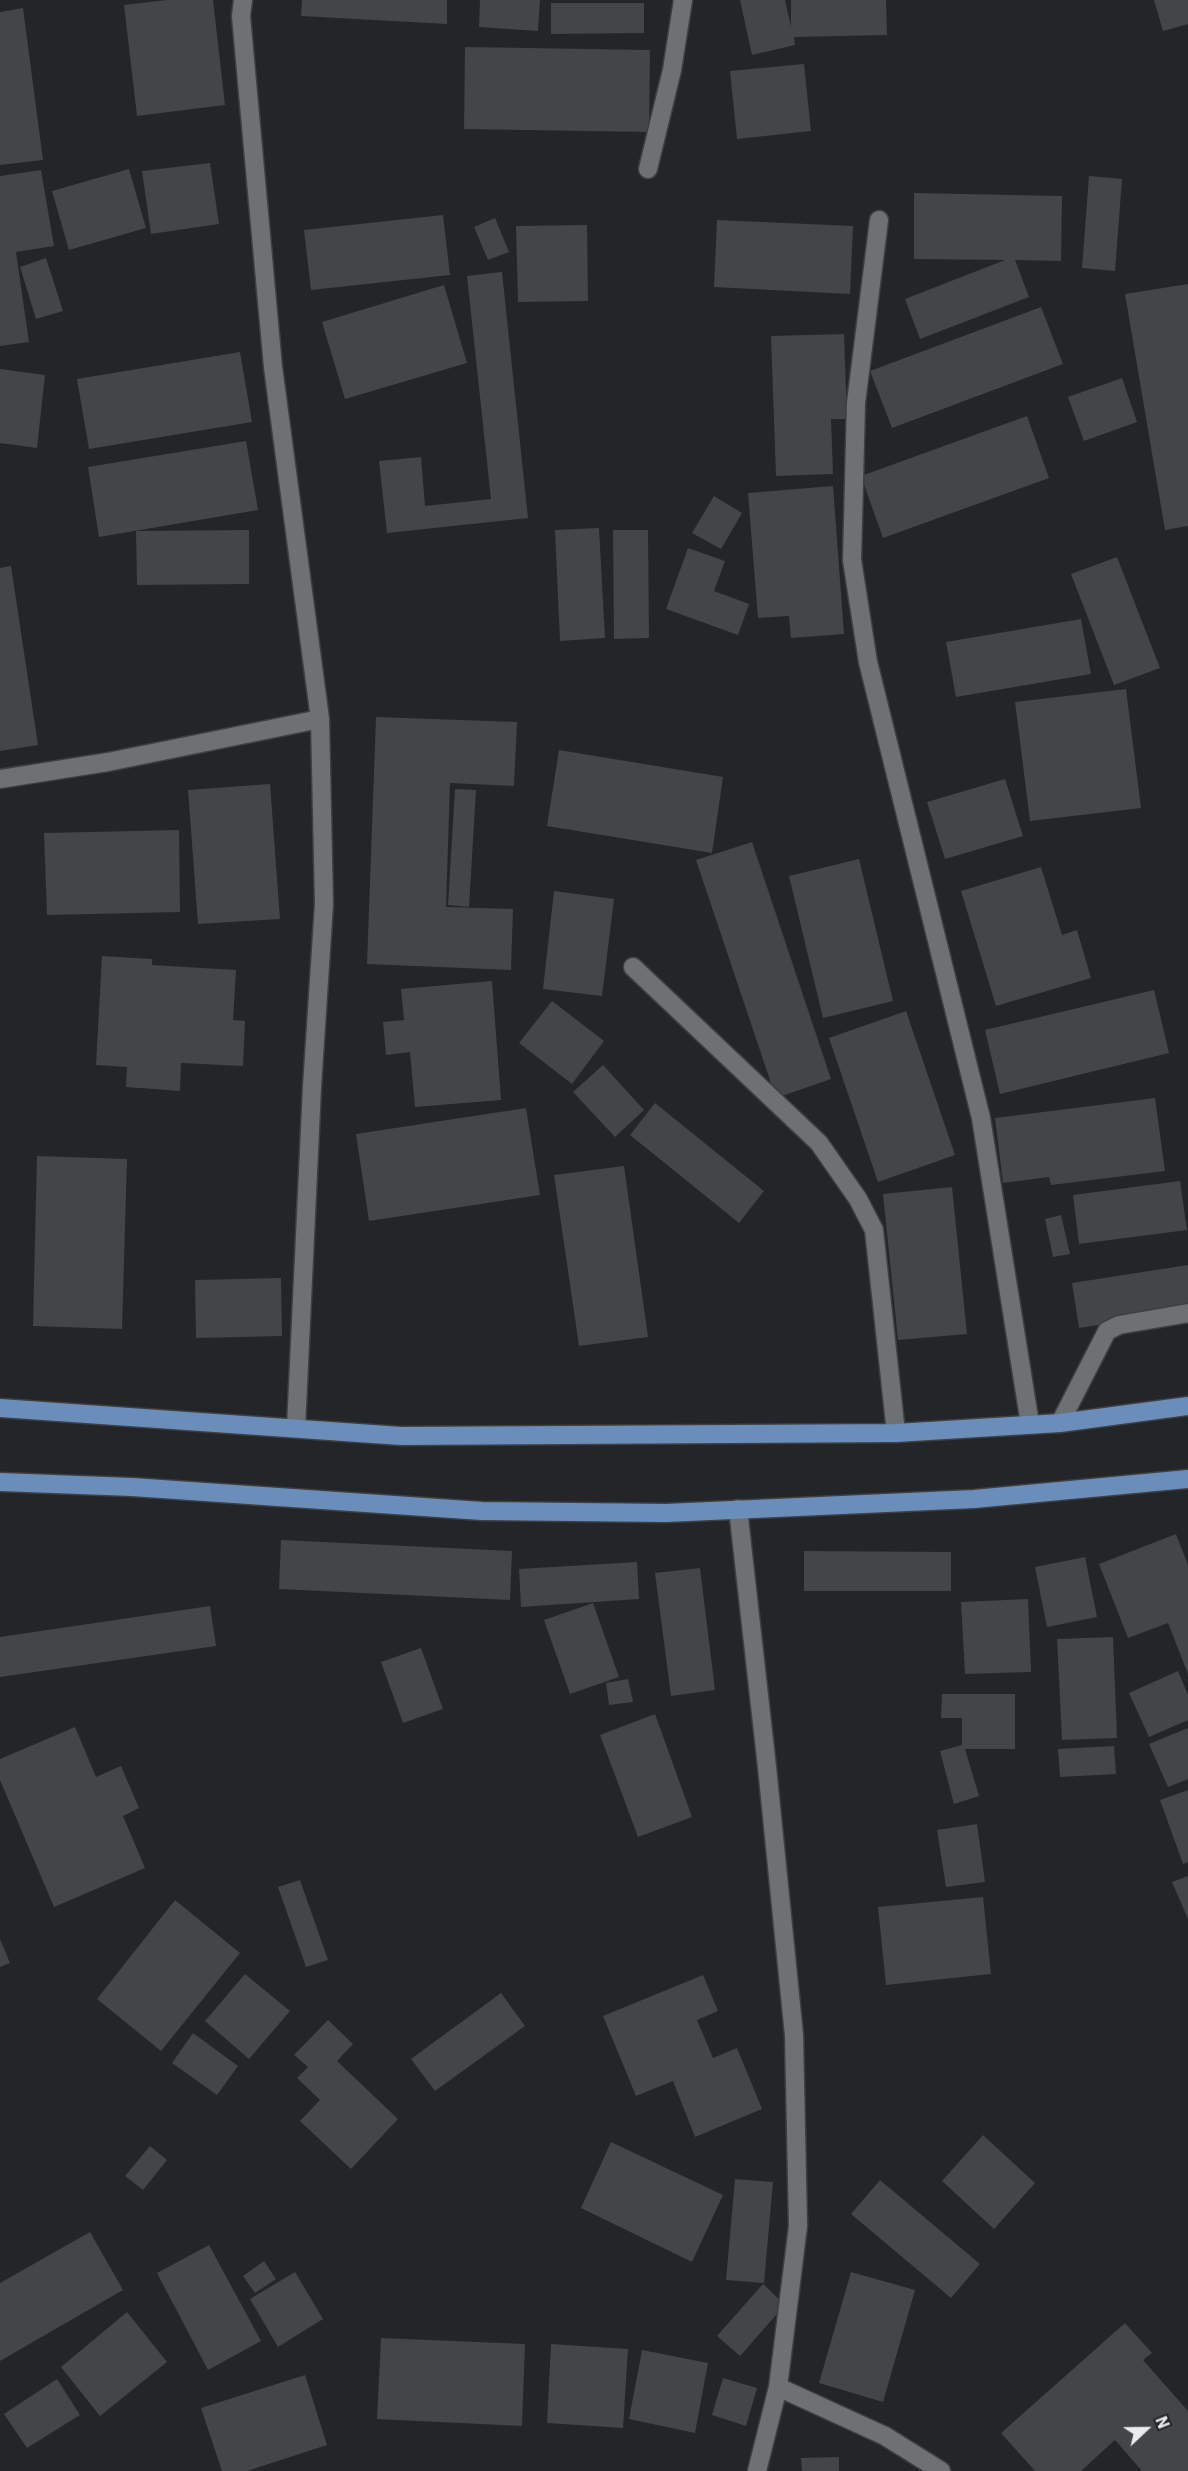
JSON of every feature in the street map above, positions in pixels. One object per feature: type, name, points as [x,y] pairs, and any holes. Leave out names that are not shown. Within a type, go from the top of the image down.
[{"type":"main road","points":[[0,1408],[401,1436],[896,1433],[1060,1423],[1188,1406]]},
{"type":"main road","points":[[0,1482],[132,1487],[482,1510],[666,1513],[974,1499],[1188,1479]]},
{"type":"street","points":[[243,0],[241,16],[273,367],[320,719],[324,904],[312,1087],[296,1428]]},
{"type":"street","points":[[648,169],[672,70],[683,0]]},
{"type":"street","points":[[879,220],[856,403],[852,560],[868,662],[981,1118],[1030,1424]]},
{"type":"street","points":[[0,779],[108,762],[320,719]]},
{"type":"street","points":[[633,967],[819,1143],[858,1198],[874,1230],[896,1433]]},
{"type":"street","points":[[1060,1423],[1107,1330],[1119,1325],[1188,1313]]},
{"type":"street","points":[[738,1509],[794,2035],[798,2226],[778,2387],[757,2471]]},
{"type":"street","points":[[778,2387],[885,2436],[941,2471]]},
{"type":"building","points":[[167,0],[213,0],[225,105],[137,116],[124,5]]},
{"type":"building","points":[[302,0],[447,0],[447,24],[301,16]]},
{"type":"building","points":[[480,0],[540,0],[538,31],[479,27]]},
{"type":"building","points":[[740,0],[785,0],[791,27],[791,0],[886,0],[887,35],[794,37],[795,45],[752,55]]},
{"type":"building","points":[[1154,0],[1188,0],[1188,24],[1163,31]]},
{"type":"building","points":[[551,3],[644,3],[644,33],[551,34]]},
{"type":"building","points":[[23,8],[43,160],[0,165],[0,12]]},
{"type":"building","points":[[465,47],[650,50],[649,132],[464,129]]},
{"type":"building","points":[[804,64],[811,131],[737,139],[730,71]]},
{"type":"building","points":[[210,163],[219,224],[151,234],[142,171]]},
{"type":"building","points":[[129,169],[146,228],[69,250],[52,191]]},
{"type":"building","points":[[41,170],[54,246],[16,252],[29,342],[0,346],[0,176]]},
{"type":"building","points":[[1089,176],[1122,179],[1115,271],[1082,268]]},
{"type":"building","points":[[914,193],[1062,196],[1061,261],[1015,260],[1029,297],[920,339],[905,299],[1005,260],[914,259]]},
{"type":"building","points":[[443,215],[450,275],[311,290],[304,230]]},
{"type":"building","points":[[495,218],[509,252],[488,260],[474,227]]},
{"type":"building","points":[[717,220],[853,226],[850,294],[714,287]]},
{"type":"building","points":[[587,225],[588,301],[518,302],[516,226]]},
{"type":"building","points":[[46,258],[63,311],[36,319],[20,267]]},
{"type":"building","points":[[502,272],[528,518],[387,533],[379,461],[421,457],[425,506],[491,499],[467,276]]},
{"type":"building","points":[[1188,284],[1188,526],[1165,530],[1125,294]]},
{"type":"building","points":[[444,285],[467,363],[345,399],[322,322]]},
{"type":"building","points":[[1041,307],[1063,364],[892,428],[870,371]]},
{"type":"building","points":[[844,334],[847,419],[831,419],[833,474],[776,476],[771,336]]},
{"type":"building","points":[[240,352],[252,422],[89,449],[77,379]]},
{"type":"building","points":[[0,369],[45,375],[37,448],[0,443]]},
{"type":"building","points":[[1122,378],[1137,422],[1084,441],[1068,397]]},
{"type":"building","points":[[1027,416],[1049,478],[883,538],[861,476]]},
{"type":"building","points":[[246,441],[258,510],[99,537],[88,467]]},
{"type":"building","points":[[833,486],[844,634],[791,638],[789,616],[758,618],[748,493]]},
{"type":"building","points":[[714,496],[742,513],[721,549],[692,533]]},
{"type":"building","points":[[599,528],[605,638],[560,641],[555,530]]},
{"type":"building","points":[[249,530],[249,584],[137,585],[136,531]]},
{"type":"building","points":[[613,530],[648,530],[649,638],[614,639]]},
{"type":"building","points":[[688,548],[725,561],[714,591],[749,604],[738,635],[666,609]]},
{"type":"building","points":[[1117,557],[1160,668],[1114,685],[1071,574]]},
{"type":"building","points":[[11,566],[38,745],[0,751],[0,568]]},
{"type":"building","points":[[1081,619],[1091,674],[956,697],[946,642]]},
{"type":"building","points":[[1126,689],[1141,808],[1030,821],[1015,702]]},
{"type":"building","points":[[376,717],[517,722],[514,786],[450,783],[446,907],[513,909],[511,970],[367,964]]},
{"type":"building","points":[[559,750],[723,777],[712,853],[547,826]]},
{"type":"building","points":[[1005,779],[1023,836],[945,859],[927,802]]},
{"type":"building","points":[[270,784],[280,919],[198,924],[188,790]]},
{"type":"building","points":[[455,789],[476,790],[469,907],[448,905]]},
{"type":"building","points":[[179,830],[180,912],[47,915],[44,833]]},
{"type":"building","points":[[752,842],[831,1079],[776,1098],[696,860]]},
{"type":"building","points":[[859,859],[893,1001],[823,1018],[789,876]]},
{"type":"building","points":[[1041,867],[1062,935],[1077,930],[1091,978],[996,1006],[961,891]]},
{"type":"building","points":[[554,891],[614,899],[602,996],[543,989]]},
{"type":"building","points":[[102,956],[152,959],[152,965],[236,970],[233,1020],[245,1021],[243,1066],[181,1063],[180,1091],[126,1087],[127,1067],[96,1065]]},
{"type":"building","points":[[492,981],[501,1100],[415,1107],[410,1052],[386,1055],[383,1022],[404,1020],[401,989]]},
{"type":"building","points":[[1154,990],[1169,1053],[1000,1094],[985,1030]]},
{"type":"building","points":[[552,1001],[604,1041],[572,1084],[519,1043]]},
{"type":"building","points":[[906,1011],[955,1155],[878,1182],[829,1038]]},
{"type":"building","points":[[603,1065],[644,1110],[615,1137],[573,1092]]},
{"type":"building","points":[[1155,1098],[1165,1171],[1051,1185],[1049,1177],[1003,1183],[995,1118]]},
{"type":"building","points":[[655,1103],[764,1191],[739,1223],[630,1135]]},
{"type":"building","points":[[526,1108],[540,1195],[369,1221],[356,1134]]},
{"type":"building","points":[[37,1156],[127,1159],[122,1329],[33,1326]]},
{"type":"building","points":[[624,1166],[648,1337],[579,1346],[554,1175]]},
{"type":"building","points":[[1180,1181],[1187,1230],[1079,1244],[1073,1195]]},
{"type":"building","points":[[952,1187],[967,1334],[898,1340],[883,1194]]},
{"type":"building","points":[[1061,1215],[1070,1254],[1053,1257],[1045,1219]]},
{"type":"building","points":[[1188,1265],[1188,1306],[1162,1315],[1079,1328],[1072,1283]]},
{"type":"building","points":[[281,1278],[282,1336],[196,1338],[195,1280]]},
{"type":"building","points":[[1176,1534],[1188,1565],[1188,1674],[1168,1623],[1128,1638],[1099,1564]]},
{"type":"building","points":[[281,1540],[512,1551],[510,1600],[279,1589]]},
{"type":"building","points":[[804,1551],[951,1552],[951,1591],[804,1591]]},
{"type":"building","points":[[1085,1557],[1097,1617],[1047,1627],[1035,1567]]},
{"type":"building","points":[[637,1562],[639,1599],[521,1607],[519,1569]]},
{"type":"building","points":[[700,1568],[715,1690],[671,1696],[655,1573]]},
{"type":"building","points":[[1028,1599],[1031,1672],[965,1674],[961,1602]]},
{"type":"building","points":[[593,1603],[619,1677],[570,1694],[544,1620]]},
{"type":"building","points":[[210,1606],[216,1646],[0,1677],[0,1637]]},
{"type":"building","points":[[1113,1637],[1117,1738],[1062,1740],[1057,1639]]},
{"type":"building","points":[[421,1648],[443,1709],[403,1723],[381,1662]]},
{"type":"building","points":[[1178,1671],[1188,1695],[1188,1720],[1149,1737],[1129,1693]]},
{"type":"building","points":[[628,1679],[633,1702],[609,1705],[606,1683]]},
{"type":"building","points":[[942,1694],[1015,1694],[1015,1749],[965,1749],[979,1796],[954,1804],[940,1751],[962,1745],[962,1718],[941,1718]]},
{"type":"building","points":[[655,1714],[692,1817],[638,1837],[600,1735]]},
{"type":"building","points":[[75,1727],[96,1777],[121,1766],[139,1808],[123,1816],[145,1868],[54,1907],[0,1780],[0,1759]]},
{"type":"building","points":[[1188,1728],[1188,1779],[1168,1787],[1149,1744]]},
{"type":"building","points":[[1114,1746],[1116,1774],[1060,1777],[1058,1749]]},
{"type":"building","points":[[1188,1790],[1188,1862],[1183,1864],[1160,1800]]},
{"type":"building","points":[[977,1824],[985,1882],[946,1887],[937,1830]]},
{"type":"building","points":[[1188,1876],[1188,1919],[1172,1882]]},
{"type":"building","points":[[300,1880],[328,1960],[306,1967],[278,1887]]},
{"type":"building","points":[[983,1897],[991,1974],[886,1985],[878,1907]]},
{"type":"building","points":[[175,1900],[240,1953],[161,2051],[97,1999]]},
{"type":"building","points":[[0,1939],[10,1963],[0,1967]]},
{"type":"building","points":[[245,1974],[290,2011],[249,2059],[205,2021]]},
{"type":"building","points":[[703,1975],[718,2011],[697,2020],[713,2058],[737,2048],[762,2109],[695,2137],[673,2081],[636,2096],[603,2016]]},
{"type":"building","points":[[501,1993],[525,2026],[435,2091],[411,2059]]},
{"type":"building","points":[[328,2020],[353,2044],[337,2061],[398,2119],[351,2169],[300,2121],[320,2100],[297,2078],[308,2067],[294,2055]]},
{"type":"building","points":[[193,2033],[238,2066],[217,2095],[172,2063]]},
{"type":"building","points":[[983,2135],[1035,2183],[994,2229],[942,2181]]},
{"type":"building","points":[[611,2142],[723,2195],[692,2262],[581,2208]]},
{"type":"building","points":[[150,2146],[167,2160],[143,2190],[125,2176]]},
{"type":"building","points":[[735,2179],[773,2182],[764,2283],[726,2280]]},
{"type":"building","points":[[880,2180],[980,2264],[951,2298],[851,2214]]},
{"type":"building","points":[[90,2232],[123,2290],[0,2361],[0,2283]]},
{"type":"building","points":[[209,2245],[261,2341],[208,2370],[157,2273]]},
{"type":"building","points":[[264,2261],[276,2279],[255,2293],[243,2276]]},
{"type":"building","points":[[295,2272],[323,2319],[278,2347],[250,2299]]},
{"type":"building","points":[[851,2272],[915,2290],[883,2402],[819,2383]]},
{"type":"building","points":[[763,2284],[785,2305],[740,2356],[717,2336]]},
{"type":"building","points":[[127,2312],[167,2362],[100,2416],[61,2367]]},
{"type":"building","points":[[1125,2323],[1152,2353],[1143,2360],[1188,2411],[1188,2471],[1142,2471],[1115,2440],[1081,2471],[1035,2471],[1001,2433]]},
{"type":"building","points":[[381,2338],[525,2344],[522,2426],[377,2419]]},
{"type":"building","points":[[551,2344],[628,2349],[623,2428],[547,2423]]},
{"type":"building","points":[[642,2350],[708,2363],[695,2433],[629,2419]]},
{"type":"building","points":[[305,2375],[327,2445],[247,2471],[222,2471],[201,2408]]},
{"type":"building","points":[[723,2378],[757,2388],[746,2426],[712,2415]]},
{"type":"building","points":[[57,2379],[80,2415],[27,2448],[4,2414]]},
{"type":"building","points":[[839,2457],[839,2471],[802,2471],[801,2458]]}]
